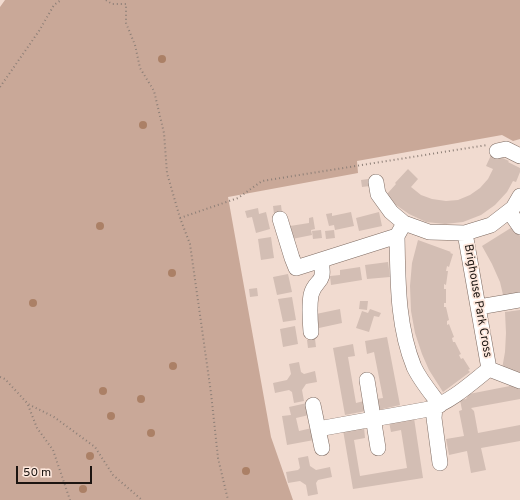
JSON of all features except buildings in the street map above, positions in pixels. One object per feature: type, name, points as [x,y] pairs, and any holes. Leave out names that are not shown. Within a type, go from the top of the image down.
[{"type":"street","points":[[493,148],[506,149],[520,156]]},
{"type":"street","points":[[376,182],[378,194],[382,202],[391,212],[401,229],[398,286],[402,329],[414,368],[438,406]]},
{"type":"street","points":[[280,219],[296,268],[321,261],[401,229],[429,232],[465,233],[491,225],[513,208],[520,196]]},
{"type":"street","points":[[509,211],[520,226]]},
{"type":"street","name":"Brighouse Park Cross","points":[[465,233],[489,369]]},
{"type":"street","points":[[311,332],[309,309],[312,293],[321,280],[323,270],[321,261]]},
{"type":"street","points":[[479,307],[520,300]]},
{"type":"street","points":[[318,429],[438,406],[457,395],[489,369],[520,381]]},
{"type":"street","points":[[367,380],[378,448]]},
{"type":"street","points":[[313,405],[322,448]]},
{"type":"street","points":[[438,406],[434,418],[440,463]]},
{"type":"path","points":[[0,87],[39,30],[54,5],[61,0]]},
{"type":"path","points":[[106,0],[112,4],[126,4]]},
{"type":"path","points":[[128,0],[126,4],[126,23],[135,45],[140,68],[154,91],[164,133],[167,173],[180,218],[190,244],[211,393],[218,458],[228,500]]},
{"type":"path","points":[[180,218],[238,198],[262,181],[493,148]]},
{"type":"path","points":[[0,377],[5,379],[28,404],[54,417],[95,447],[113,475],[142,500]]},
{"type":"path","points":[[28,404],[37,428],[53,450],[70,500]]},
{"type":"shaded area","points":[[5,0],[520,0],[520,139],[513,141],[502,135],[357,161],[358,173],[228,197],[271,437],[293,500],[0,500],[0,7]]}]
